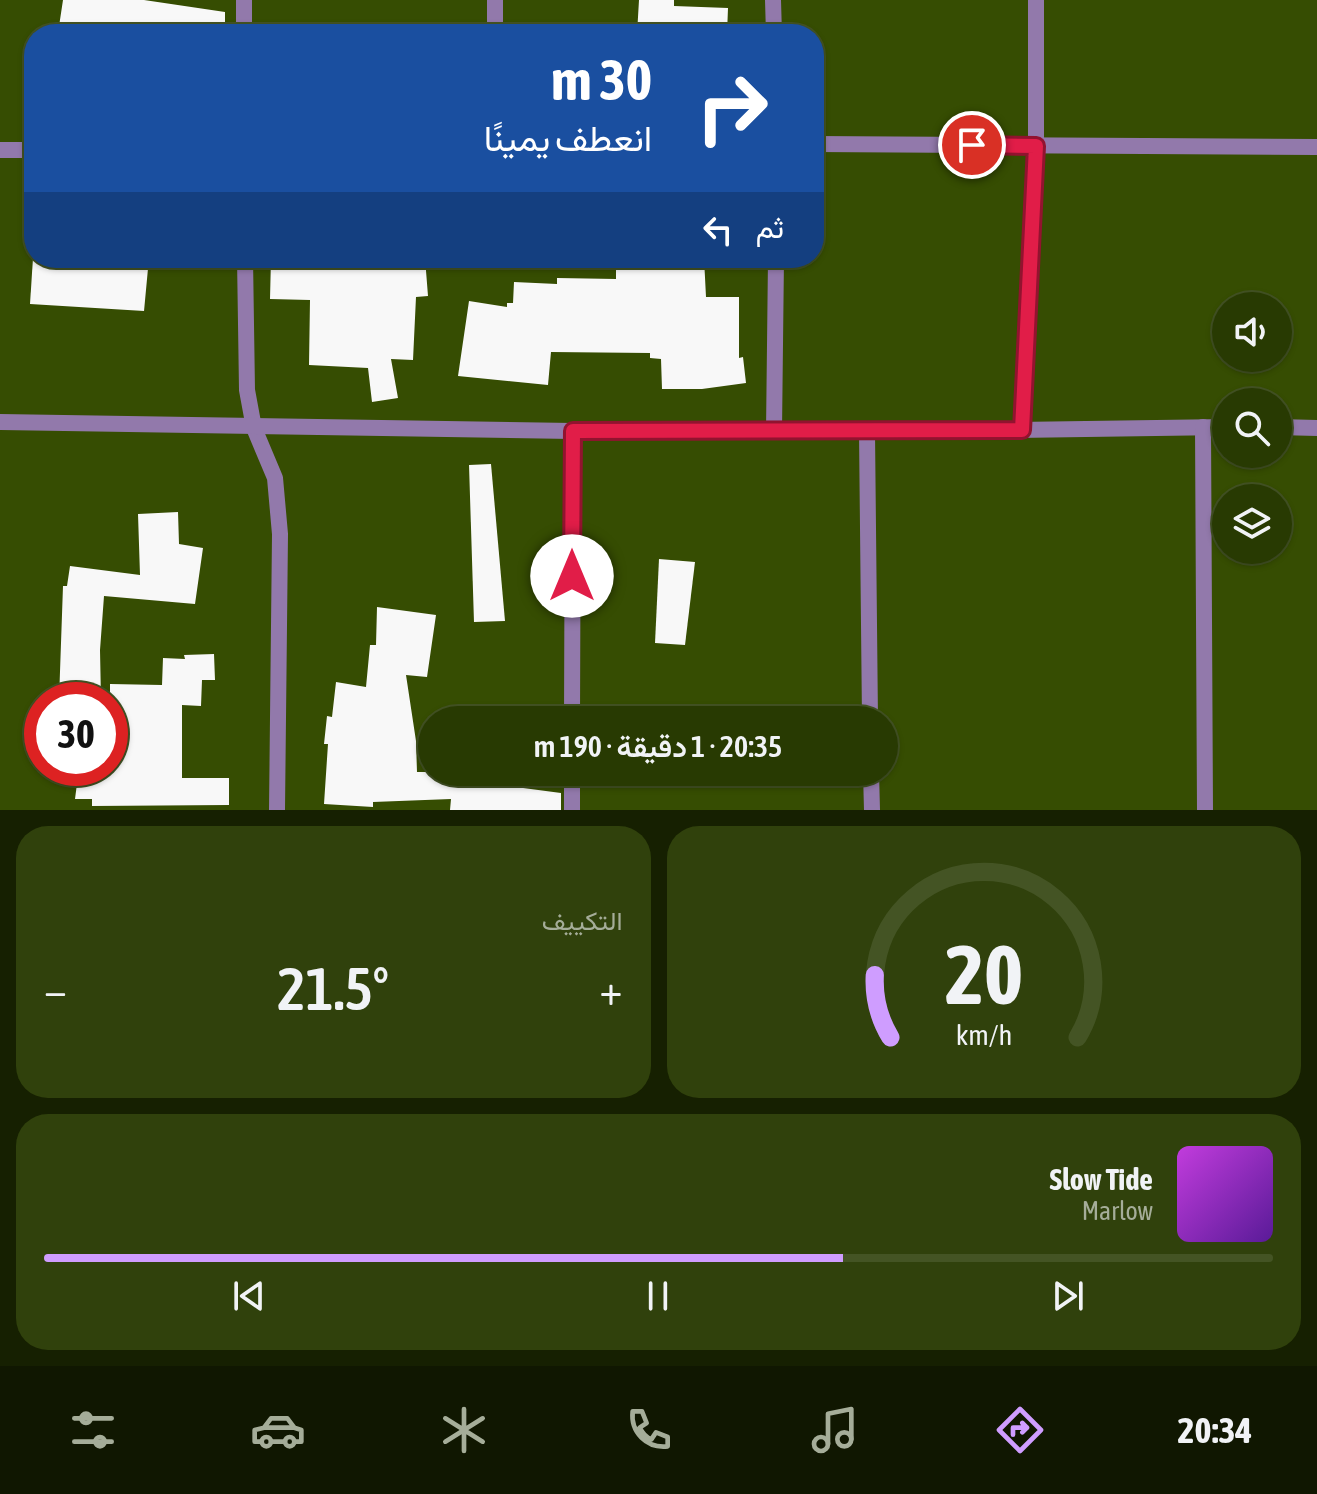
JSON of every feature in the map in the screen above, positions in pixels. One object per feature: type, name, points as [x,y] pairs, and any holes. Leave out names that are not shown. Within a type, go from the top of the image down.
[{"type":"street","points":[[244,0],[244,24]]},
{"type":"street","points":[[495,0],[495,24]]},
{"type":"street","points":[[773,0],[774,24]]},
{"type":"street","points":[[1022,430],[1036,146],[1036,0]]},
{"type":"street","points":[[824,144],[1317,147]]},
{"type":"street","points":[[0,150],[24,150]]},
{"type":"street","points":[[245,268],[247,390],[254,428],[275,478],[280,534],[277,810]]},
{"type":"street","points":[[774,431],[776,268]]},
{"type":"street","points":[[0,422],[573,431],[867,432],[1212,427]]},
{"type":"street","points":[[1203,427],[1205,810]]},
{"type":"street","points":[[1292,427],[1317,428]]},
{"type":"street","points":[[572,706],[573,431]]},
{"type":"street","points":[[867,432],[870,706]]},
{"type":"street","points":[[572,786],[572,810]]},
{"type":"street","points":[[871,786],[872,810]]},
{"type":"building","points":[[63,0],[144,0],[225,12],[225,22],[205,24],[59,24]]},
{"type":"building","points":[[639,0],[674,0],[674,6],[728,8],[727,24],[638,24]]},
{"type":"building","points":[[32,268],[148,268],[144,311],[30,304]]},
{"type":"building","points":[[271,268],[426,268],[428,296],[416,297],[413,360],[391,359],[398,398],[372,402],[368,368],[309,365],[310,300],[270,299]]},
{"type":"building","points":[[616,268],[705,268],[706,297],[739,297],[739,358],[743,357],[746,383],[702,389],[662,389],[661,359],[650,358],[650,353],[551,352],[548,385],[458,376],[469,301],[507,307],[507,303],[513,303],[514,282],[557,284],[557,278],[616,279]]},
{"type":"building","points":[[491,464],[505,621],[474,622],[469,465]]},
{"type":"building","points":[[178,512],[179,544],[203,548],[195,604],[104,596],[101,682],[60,682],[63,586],[67,586],[70,566],[140,575],[138,514]]},
{"type":"building","points":[[659,559],[695,562],[685,645],[655,643]]},
{"type":"building","points":[[377,607],[436,615],[427,677],[406,675],[416,741],[418,786],[508,786],[561,793],[561,810],[450,810],[451,799],[373,802],[373,807],[324,804],[328,744],[324,744],[327,716],[332,717],[336,682],[366,687],[370,645],[376,645]]},
{"type":"building","points":[[214,654],[215,680],[202,680],[201,706],[182,705],[182,778],[229,778],[229,805],[92,806],[92,799],[75,799],[77,786],[128,786],[128,684],[162,685],[163,658],[185,659],[184,655]]},
{"type":"route","points":[[572,576],[573,431],[1022,430],[1036,146],[972,145]]}]
